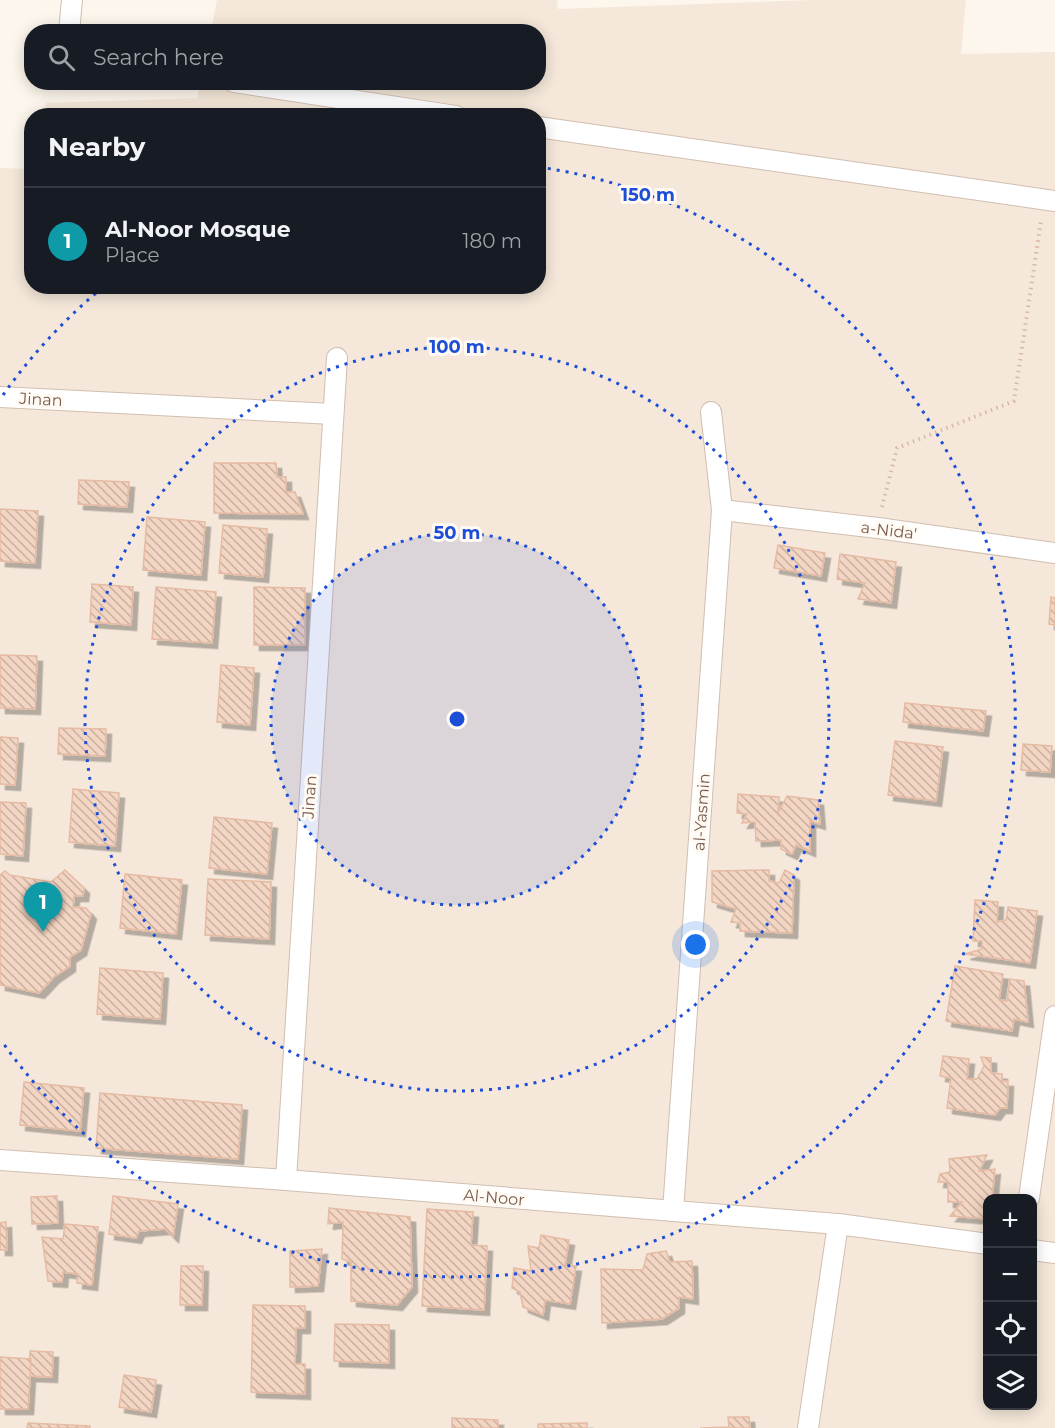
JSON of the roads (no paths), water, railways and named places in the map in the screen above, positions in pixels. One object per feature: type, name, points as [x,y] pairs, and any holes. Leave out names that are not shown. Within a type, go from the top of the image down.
[{"type":"street","points":[[70,24],[72,0]]},
{"type":"street","points":[[286,90],[404,108]]},
{"type":"street","points":[[546,128],[1050,200]]},
{"type":"street","name":"Jinan","points":[[286,1180],[337,358]]},
{"type":"street","name":"Jinan","points":[[0,397],[333,414]]},
{"type":"street","name":"al-Yasmin","points":[[673,1211],[722,510],[711,412]]},
{"type":"street","name":"a-Nida'","points":[[722,510],[878,528],[1055,553]]},
{"type":"street","points":[[1030,1194],[1055,1016]]},
{"type":"street","name":"Al-Noor","points":[[0,1160],[286,1180],[838,1224],[983,1243]]},
{"type":"street","points":[[808,1428],[838,1224]]},
{"type":"street","points":[[1037,1251],[1055,1253]]},
{"type":"place","name":"Al-Noor Mosque","points":[[43,932]]}]
